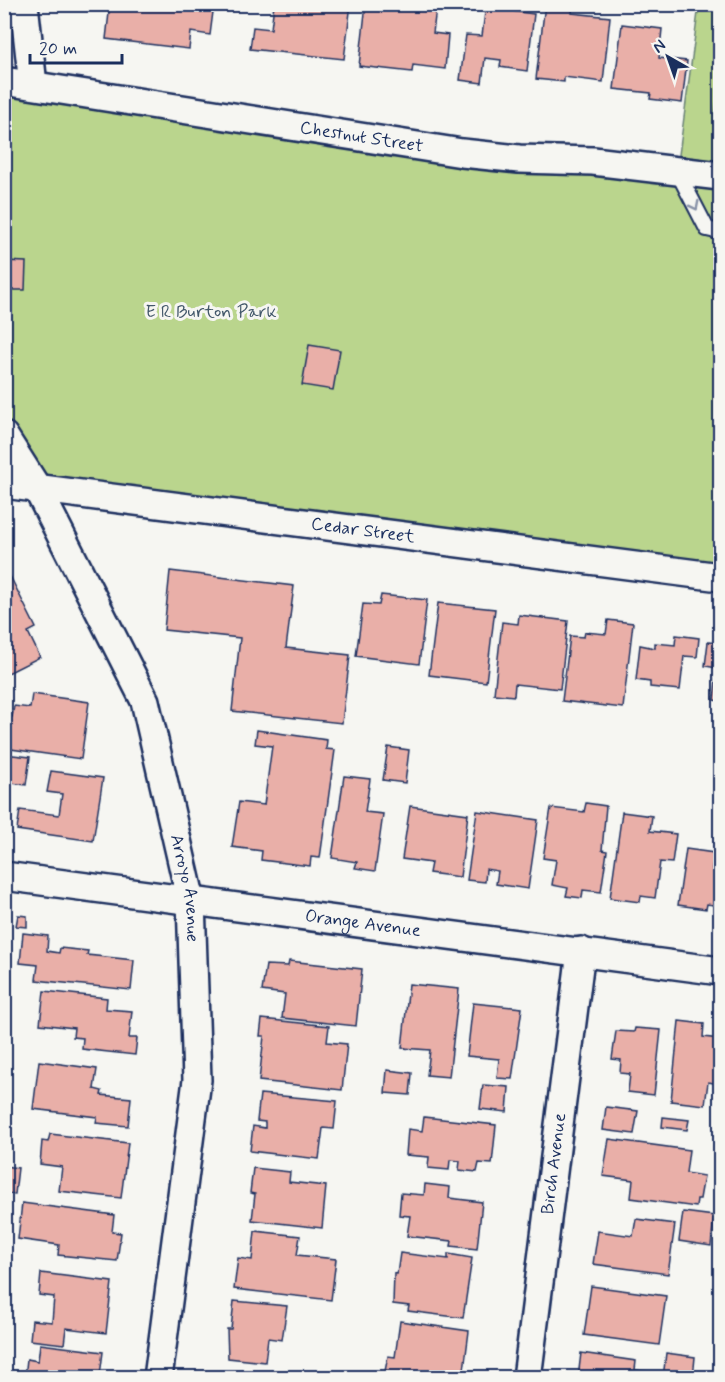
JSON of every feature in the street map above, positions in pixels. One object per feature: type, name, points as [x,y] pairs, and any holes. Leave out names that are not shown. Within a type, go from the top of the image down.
[{"type":"street","points":[[24,4],[33,85]]},
{"type":"street","name":"Chestnut Street","points":[[4,81],[462,153],[519,159],[593,161],[720,176]]},
{"type":"street","name":"Arroyo Avenue","points":[[4,436],[37,488],[145,701],[191,901],[197,1080],[158,1377]]},
{"type":"street","name":"Cedar Street","points":[[4,484],[720,577]]},
{"type":"street","name":"Orange Avenue","points":[[4,876],[720,970]]},
{"type":"street","name":"Birch Avenue","points":[[527,1377],[581,951]]},
{"type":"lane","points":[[677,171],[707,230],[720,232]]},
{"type":"green space","name":"E R Burton Park","points":[[699,5],[720,5],[720,577],[37,488],[5,436],[5,81],[677,170]]},
{"type":"building","points":[[110,4],[214,4],[210,35],[191,32],[189,49],[106,39]]},
{"type":"building","points":[[274,4],[351,4],[344,59],[250,49],[253,27],[271,29]]},
{"type":"building","points":[[366,4],[436,8],[433,33],[448,35],[445,69],[413,65],[412,72],[359,66]]},
{"type":"building","points":[[486,4],[506,4],[503,10],[534,14],[527,71],[500,67],[501,60],[485,58],[482,83],[460,80],[466,35],[482,36]]},
{"type":"building","points":[[545,4],[573,4],[572,13],[610,17],[603,82],[564,77],[564,82],[536,79]]},
{"type":"building","points":[[622,24],[662,29],[659,58],[687,61],[682,103],[650,99],[651,93],[614,89]]},
{"type":"building","points":[[720,76],[720,116],[715,115]]},
{"type":"building","points":[[4,261],[26,262],[25,290],[4,290]]},
{"type":"building","points":[[309,345],[340,350],[333,390],[302,385]]},
{"type":"building","points":[[7,570],[36,628],[28,632],[40,657],[8,673],[4,667],[4,571]]},
{"type":"building","points":[[170,571],[294,586],[286,648],[350,655],[342,723],[232,711],[240,638],[164,630]]},
{"type":"building","points":[[381,595],[427,600],[419,664],[356,656],[363,604],[379,605]]},
{"type":"building","points":[[438,603],[495,609],[486,682],[429,675]]},
{"type":"building","points":[[519,615],[568,621],[560,689],[515,684],[514,696],[494,694],[502,622],[518,624]]},
{"type":"building","points":[[608,620],[633,623],[623,708],[562,701],[570,636],[584,637],[585,632],[606,634]]},
{"type":"building","points":[[676,635],[699,638],[697,657],[684,656],[680,690],[650,687],[650,682],[636,680],[640,645],[655,648],[655,643],[675,645]]},
{"type":"building","points":[[708,642],[720,643],[720,701],[714,700],[717,668],[705,666]]},
{"type":"building","points":[[32,694],[89,702],[81,759],[4,748],[4,716],[12,717],[14,706],[30,708]]},
{"type":"building","points":[[257,730],[327,740],[326,749],[335,750],[320,858],[311,857],[310,866],[261,860],[262,851],[232,847],[239,802],[264,805],[272,746],[255,744]]},
{"type":"building","points":[[388,747],[409,750],[405,783],[383,780]]},
{"type":"building","points":[[4,754],[30,757],[26,785],[4,782]]},
{"type":"building","points":[[51,771],[103,778],[93,841],[17,830],[20,810],[59,815],[62,794],[47,792]]},
{"type":"building","points":[[344,776],[370,779],[365,812],[383,814],[375,871],[355,868],[357,862],[332,858]]},
{"type":"building","points":[[586,803],[606,806],[602,850],[607,851],[601,892],[583,890],[582,898],[566,896],[568,888],[552,885],[556,860],[543,858],[551,808],[584,812]]},
{"type":"building","points":[[410,806],[468,814],[460,877],[429,873],[431,863],[402,859]]},
{"type":"building","points":[[477,811],[538,820],[528,889],[496,884],[498,871],[486,869],[485,882],[467,880]]},
{"type":"building","points":[[622,812],[652,816],[650,831],[676,834],[672,863],[660,862],[655,898],[641,896],[640,902],[610,898]]},
{"type":"building","points":[[686,849],[714,853],[712,869],[720,870],[720,906],[707,904],[706,909],[678,905]]},
{"type":"building","points":[[18,915],[27,916],[27,927],[16,926]]},
{"type":"building","points":[[23,933],[48,936],[47,951],[59,953],[60,948],[88,951],[87,955],[134,960],[131,990],[36,980],[38,965],[20,963]]},
{"type":"building","points":[[289,961],[362,969],[356,1026],[282,1018],[285,994],[262,991],[266,965],[288,966]]},
{"type":"building","points":[[409,984],[459,989],[449,1077],[427,1075],[430,1050],[402,1048]]},
{"type":"building","points":[[44,991],[107,998],[106,1009],[132,1011],[129,1038],[137,1038],[135,1055],[82,1049],[83,1038],[73,1037],[74,1028],[40,1024]]},
{"type":"building","points":[[473,1003],[522,1008],[512,1079],[497,1078],[499,1059],[467,1056]]},
{"type":"building","points":[[262,1019],[329,1026],[327,1042],[347,1044],[342,1090],[259,1081],[264,1036],[260,1036]]},
{"type":"building","points":[[679,1021],[704,1024],[703,1037],[720,1039],[720,1084],[708,1082],[705,1105],[671,1101]]},
{"type":"building","points":[[635,1028],[661,1030],[654,1095],[628,1092],[630,1074],[620,1073],[621,1060],[612,1059],[616,1031],[634,1032]]},
{"type":"building","points":[[39,1061],[97,1069],[94,1089],[102,1091],[101,1095],[131,1098],[128,1126],[96,1123],[97,1117],[33,1109]]},
{"type":"building","points":[[387,1070],[412,1073],[410,1095],[385,1093]]},
{"type":"building","points":[[483,1085],[509,1087],[507,1112],[480,1109]]},
{"type":"building","points":[[260,1094],[337,1101],[334,1129],[323,1128],[319,1159],[250,1151],[253,1126],[265,1128],[265,1122],[257,1121]]},
{"type":"building","points":[[606,1107],[638,1111],[634,1134],[603,1130]]},
{"type":"building","points":[[424,1117],[496,1125],[492,1164],[479,1163],[477,1172],[459,1170],[460,1161],[450,1160],[449,1170],[428,1168],[429,1157],[406,1155],[408,1129],[422,1131]]},
{"type":"building","points":[[663,1117],[689,1120],[687,1130],[662,1127]]},
{"type":"building","points":[[50,1134],[128,1143],[121,1198],[59,1191],[62,1167],[40,1164],[42,1141],[48,1142]]},
{"type":"building","points":[[609,1139],[689,1150],[686,1173],[704,1176],[700,1199],[697,1199],[696,1207],[631,1198],[633,1180],[603,1176]]},
{"type":"building","points":[[4,1166],[18,1168],[15,1194],[4,1193]]},
{"type":"building","points":[[253,1168],[290,1172],[289,1182],[326,1186],[322,1228],[252,1220],[255,1194],[250,1193]]},
{"type":"building","points":[[425,1184],[450,1187],[449,1198],[482,1202],[477,1249],[451,1246],[452,1241],[407,1236],[410,1216],[399,1215],[401,1193],[424,1195]]},
{"type":"building","points":[[22,1203],[114,1215],[112,1232],[121,1233],[117,1261],[58,1255],[59,1245],[18,1239]]},
{"type":"building","points":[[683,1212],[714,1216],[711,1246],[679,1241]]},
{"type":"building","points":[[636,1219],[675,1224],[668,1274],[593,1264],[598,1231],[633,1236]]},
{"type":"building","points":[[255,1231],[300,1236],[297,1255],[336,1259],[331,1300],[234,1289],[238,1258],[252,1260]]},
{"type":"building","points":[[400,1253],[448,1259],[448,1254],[472,1258],[463,1318],[408,1311],[409,1306],[393,1304],[394,1273],[397,1274]]},
{"type":"building","points":[[41,1273],[112,1282],[106,1333],[66,1328],[64,1344],[30,1340],[32,1320],[52,1322],[54,1297],[39,1295]]},
{"type":"building","points":[[591,1286],[666,1296],[659,1345],[584,1335]]},
{"type":"building","points":[[234,1301],[287,1306],[282,1340],[268,1338],[265,1362],[228,1358],[227,1329],[231,1329]]},
{"type":"building","points":[[400,1321],[469,1331],[463,1378],[384,1376],[388,1356],[395,1357]]},
{"type":"building","points":[[40,1344],[103,1352],[100,1375],[25,1378],[27,1359],[38,1361]]},
{"type":"building","points":[[581,1353],[636,1361],[635,1370],[657,1373],[657,1378],[578,1378]]},
{"type":"building","points":[[666,1353],[695,1357],[693,1378],[663,1378]]}]
